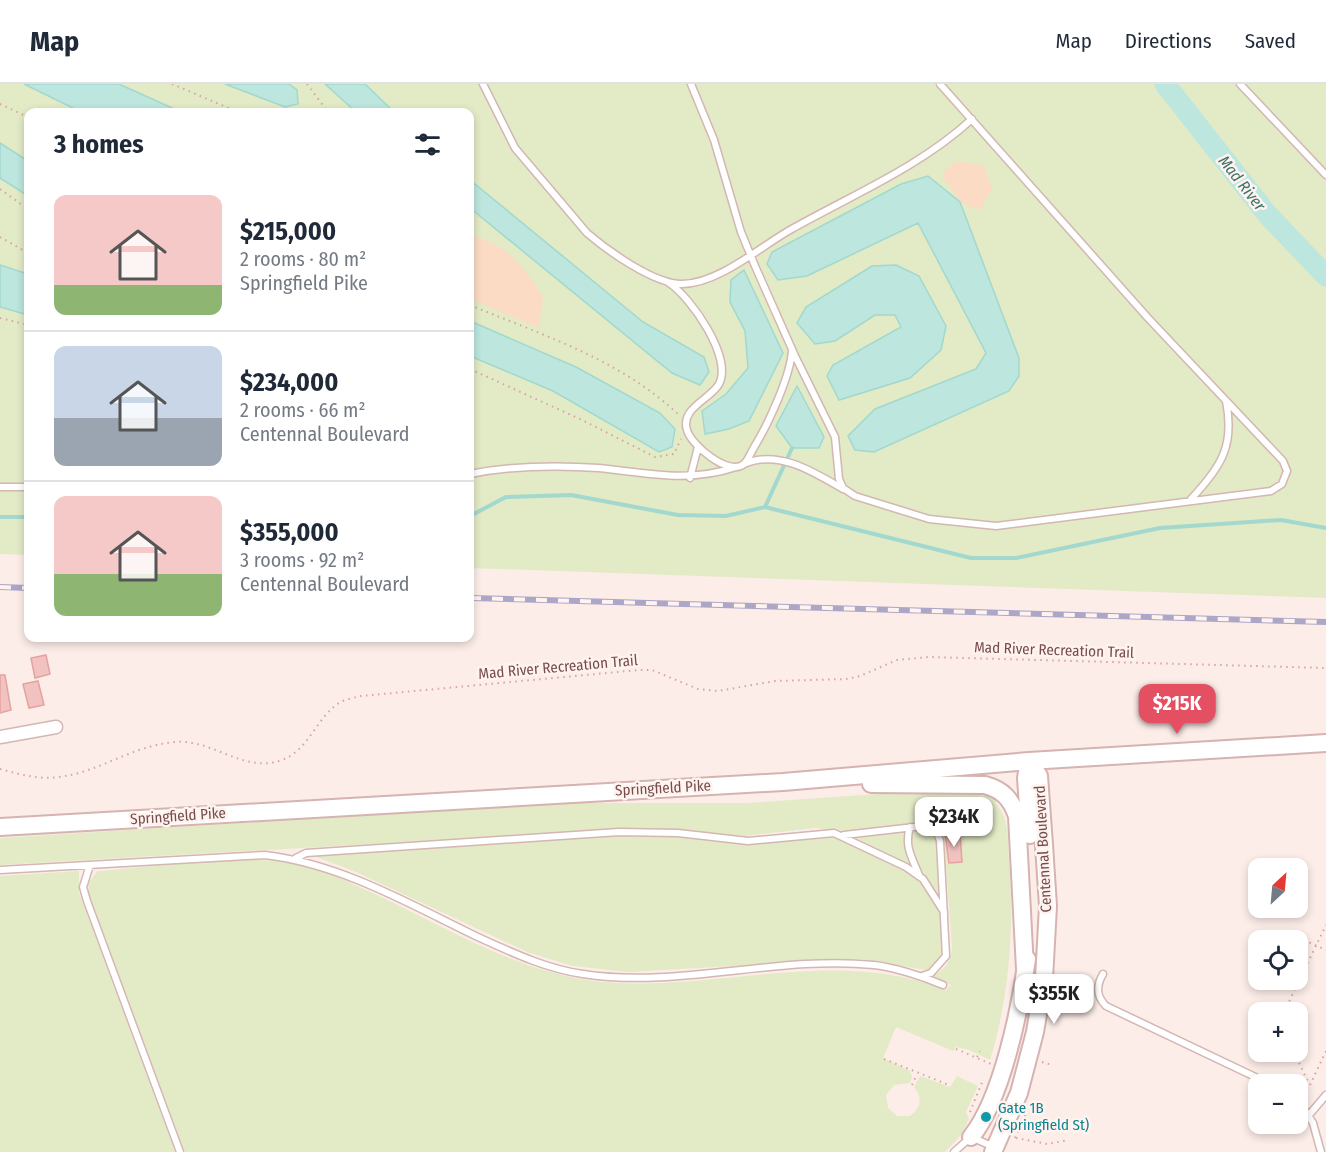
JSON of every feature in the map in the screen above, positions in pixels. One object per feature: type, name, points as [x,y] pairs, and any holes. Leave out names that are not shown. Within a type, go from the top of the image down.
[{"type":"main road","name":"Springfield Pike","points":[[0,827],[783,782],[1029,761],[1326,743]]},
{"type":"main road","name":"Centennal Boulevard","points":[[994,1150],[1008,1088],[1012,1035],[1025,969],[1032,903],[1026,778],[1029,761]]},
{"type":"main road","name":"Centennal Boulevard","points":[[1008,1088],[1037,1020],[1047,937],[1048,906],[1039,776],[1029,761]]},
{"type":"main road","points":[[783,782],[985,785],[1001,791],[1009,799],[1017,816],[1025,969]]},
{"type":"main road","points":[[968,1145],[975,1114],[985,1094],[1008,1088]]},
{"type":"street","points":[[0,737],[56,727]]},
{"type":"lane","points":[[483,84],[515,148],[587,233],[624,259],[669,283],[692,303],[702,320],[722,367],[719,384],[700,401],[686,422],[687,432],[698,447],[713,459],[740,466]]},
{"type":"lane","points":[[691,84],[714,140],[741,232],[792,350],[835,437],[836,470],[846,490]]},
{"type":"lane","points":[[474,473],[508,469],[569,468],[690,477],[760,459],[778,460],[794,464],[862,500],[929,519],[975,525],[1063,518],[1191,499],[1271,491],[1282,484],[1287,471],[1283,461],[1148,318],[940,84]]},
{"type":"lane","points":[[1240,84],[1326,175]]},
{"type":"lane","points":[[669,283],[695,282],[751,256],[784,234],[940,147],[972,119]]},
{"type":"lane","points":[[740,466],[759,438],[781,387],[792,350]]},
{"type":"lane","points":[[1191,499],[1214,472],[1229,439],[1230,420],[1226,401]]},
{"type":"lane","points":[[690,477],[698,447]]},
{"type":"lane","points":[[0,487],[24,487]]},
{"type":"lane","points":[[295,858],[306,854],[619,832],[678,833],[748,841],[817,833],[841,835],[923,826],[937,833],[940,841],[946,956],[931,973],[921,976]]},
{"type":"lane","points":[[910,827],[907,842],[909,854],[920,877],[944,912]]},
{"type":"lane","points":[[841,835],[906,867],[920,877]]},
{"type":"lane","points":[[0,870],[265,855],[295,858],[331,869],[513,953],[580,974],[638,978],[811,966],[872,965],[921,976],[943,985]]},
{"type":"lane","points":[[90,865],[83,887],[87,901],[180,1152]]},
{"type":"lane","points":[[1102,974],[1097,987],[1101,1001],[1106,1006],[1249,1074]]},
{"type":"lane","points":[[1321,1152],[1309,1115],[1326,1095]]},
{"type":"lane","points":[[954,1152],[968,1145],[994,1150]]},
{"type":"path","points":[[172,84],[229,108]]},
{"type":"path","points":[[307,84],[325,108]]},
{"type":"path","points":[[0,104],[24,115]]},
{"type":"path","points":[[0,189],[24,206]]},
{"type":"path","points":[[0,237],[24,251]]},
{"type":"path","points":[[474,307],[577,348],[655,392],[686,422],[674,454],[655,457],[582,420],[474,371]]},
{"type":"path","points":[[0,318],[24,324]]},
{"type":"path","name":"Mad River Recreation Trail","points":[[0,770],[36,778],[59,777],[83,772],[121,755],[176,742],[203,744],[250,762],[273,762],[297,752],[326,715],[341,702],[361,696],[611,672],[652,670],[698,689],[718,691],[775,681],[846,679],[861,676],[897,660],[928,657],[1326,668]]},
{"type":"path","points":[[1289,1002],[1326,925]]},
{"type":"path","points":[[1308,942],[1326,950]]},
{"type":"path","points":[[956,1049],[991,1063]]},
{"type":"path","points":[[977,1058],[980,1051]]},
{"type":"path","points":[[1299,1062],[1310,1085],[1326,1051]]},
{"type":"path","points":[[884,1059],[949,1085]]},
{"type":"path","points":[[912,1085],[918,1072]]},
{"type":"path","points":[[1016,1138],[1047,1144],[1069,1140]]},
{"type":"green space","points":[[0,84],[1326,84],[1326,598],[474,568],[474,108],[24,108],[24,555],[0,554]]},
{"type":"green space","points":[[980,791],[998,798],[995,803],[1003,814],[1007,829],[1011,911],[1006,986],[990,1060],[969,1050],[956,1047],[953,1051],[896,1027],[883,1058],[910,1071],[912,1077],[910,1083],[894,1085],[886,1095],[888,1108],[897,1116],[910,1116],[917,1110],[920,1098],[914,1087],[920,1076],[950,1087],[957,1076],[978,1086],[966,1112],[969,1119],[961,1135],[945,1152],[185,1152],[89,894],[88,883],[98,871],[207,861],[263,860],[290,863],[314,868],[338,877],[487,949],[544,970],[574,978],[604,982],[647,983],[777,973],[862,972],[904,977],[946,990],[951,985],[933,976],[947,965],[952,948],[944,841],[942,834],[924,825],[837,831],[815,828],[745,836],[654,829],[615,829],[0,865],[0,838],[564,803],[748,803],[892,793]]},
{"type":"green space","points":[[917,830],[929,832],[937,841],[941,898],[915,870],[850,835]]},
{"type":"green space","points":[[618,835],[686,837],[752,843],[826,836],[841,839],[901,867],[916,878],[935,902],[942,922],[943,957],[929,970],[858,959],[628,972],[573,966],[527,952],[356,872],[314,856]]},
{"type":"green space","points":[[79,871],[79,893],[175,1152],[0,1152],[0,876]]},
{"type":"sand","points":[[955,161],[984,166],[992,189],[980,210],[960,202],[942,175]]},
{"type":"sand","points":[[474,236],[504,250],[529,276],[543,297],[539,328],[474,301]]},
{"type":"water","points":[[24,84],[119,84],[172,108],[73,108]]},
{"type":"water","points":[[225,84],[289,84],[297,90],[298,104],[285,107]]},
{"type":"water","points":[[325,84],[365,84],[390,108],[352,108]]},
{"type":"water","points":[[0,143],[24,158],[24,193],[0,178]]},
{"type":"water","points":[[928,176],[960,202],[1019,358],[1019,376],[1009,391],[874,452],[855,450],[848,436],[875,409],[976,369],[986,353],[918,223],[807,276],[778,280],[767,264],[772,252],[901,184]]},
{"type":"water","points":[[474,183],[643,322],[704,357],[709,372],[700,385],[672,373],[474,211]]},
{"type":"water","points":[[0,265],[24,273],[24,314],[0,307]]},
{"type":"water","points":[[896,265],[919,276],[946,326],[941,350],[910,378],[839,400],[827,376],[833,365],[901,327],[895,315],[875,315],[835,341],[815,344],[797,323],[806,307],[872,266]]},
{"type":"water","points":[[744,270],[783,353],[749,421],[729,429],[705,434],[702,411],[726,394],[748,368],[745,331],[730,302],[731,280]]},
{"type":"water","points":[[474,323],[576,367],[660,413],[675,429],[672,447],[659,452],[553,391],[474,358]]},
{"type":"water","points":[[797,386],[824,437],[819,448],[792,448],[776,426]]},
{"type":"building","points":[[46,655],[50,674],[35,678],[31,658]]},
{"type":"building","points":[[0,675],[5,675],[11,710],[0,713]]},
{"type":"building","points":[[38,681],[44,705],[29,708],[23,684]]},
{"type":"building","points":[[960,833],[962,862],[949,863],[945,834]]},
{"type":"waterway","name":"Mad River","points":[[1165,84],[1267,214],[1326,276]]},
{"type":"waterway","points":[[765,507],[792,448]]},
{"type":"waterway","points":[[474,514],[506,497],[571,495],[678,515],[726,516],[765,507],[971,558],[1016,558],[1160,528],[1281,520],[1326,528]]},
{"type":"waterway","points":[[0,517],[24,517]]},
{"type":"railway","points":[[0,587],[24,588]]},
{"type":"railway","points":[[474,598],[1326,622]]},
{"type":"place","name":"Gate 1B (Springfield St)","points":[[986,1117]]}]
